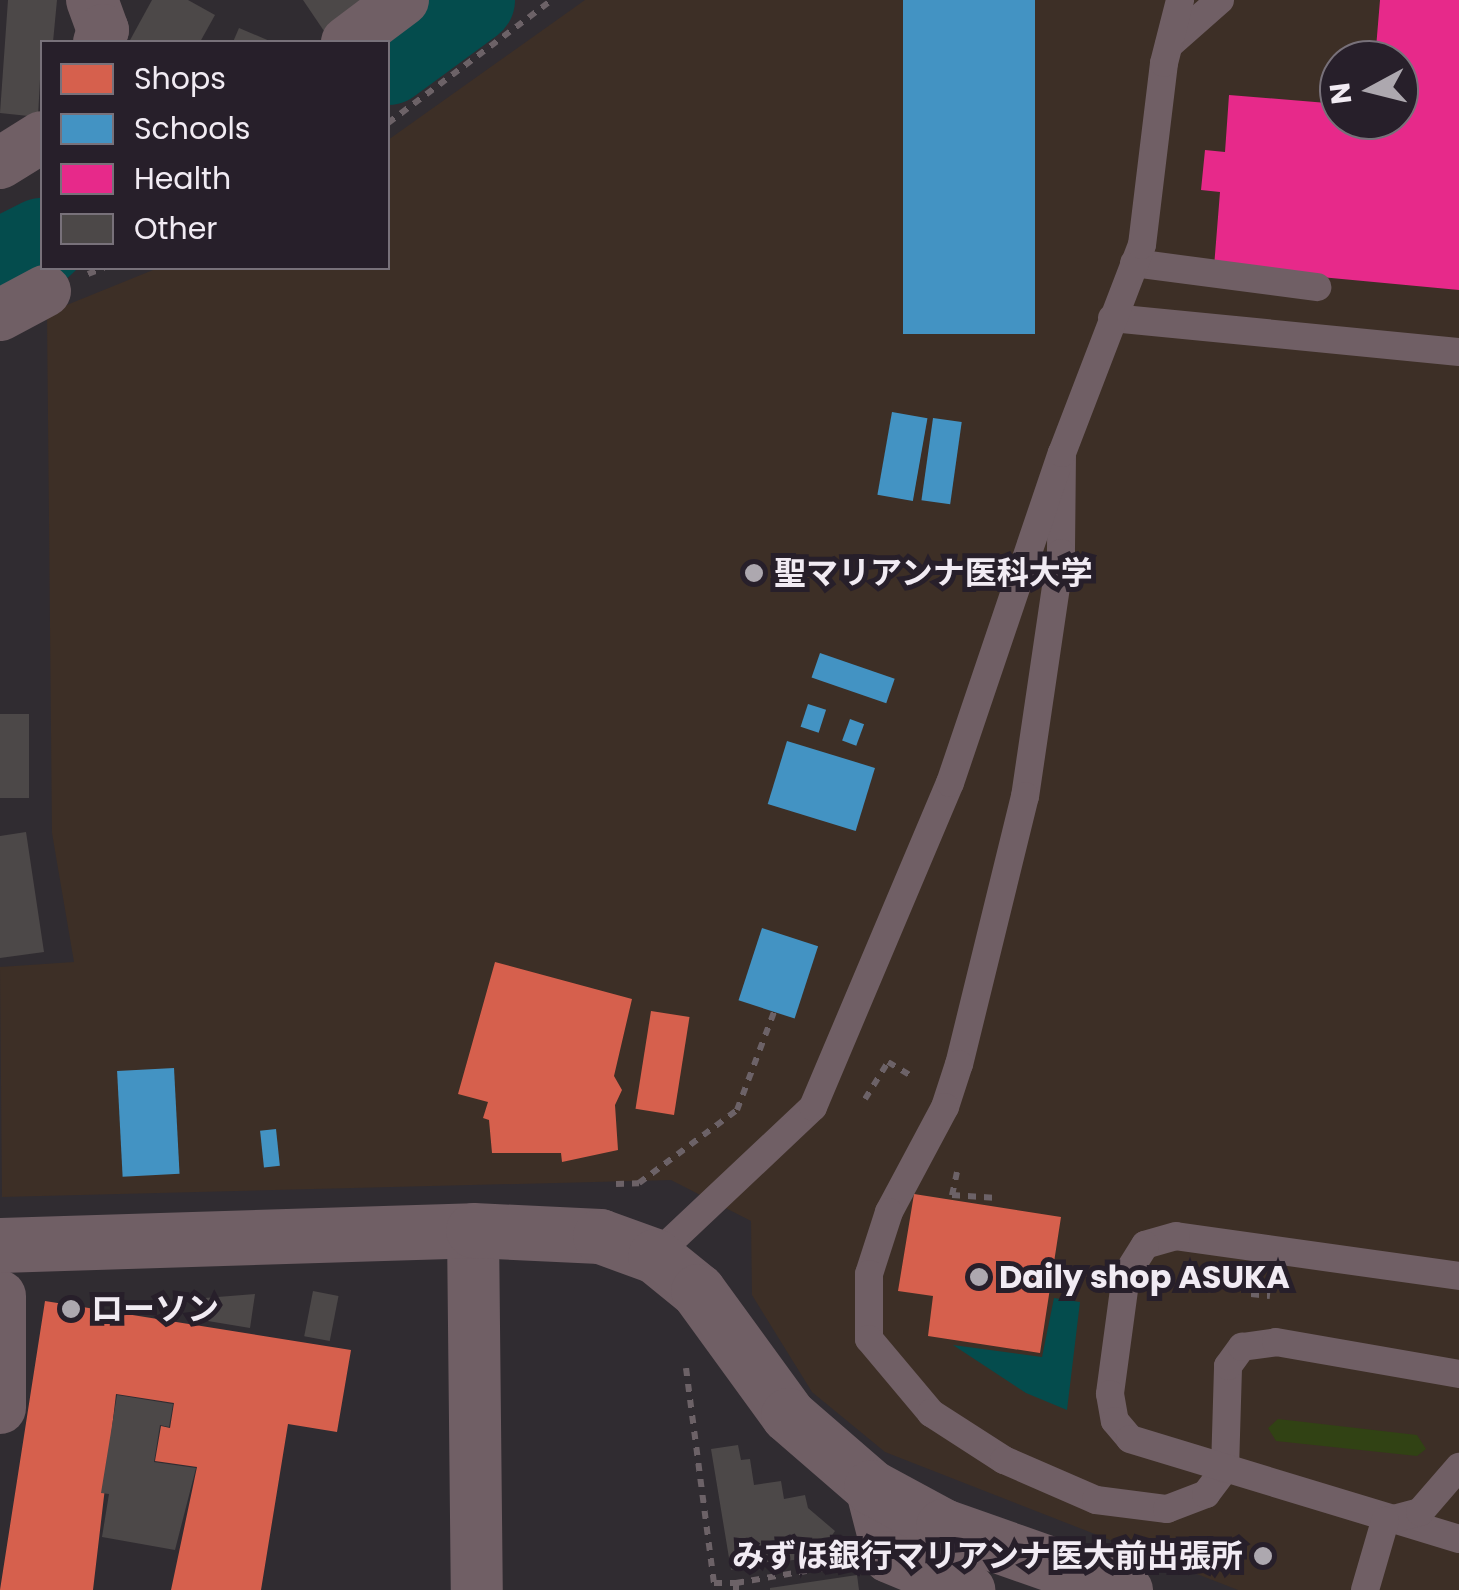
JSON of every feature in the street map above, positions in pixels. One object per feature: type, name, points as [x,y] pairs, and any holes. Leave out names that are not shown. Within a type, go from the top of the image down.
[{"type":"street","points":[[350,40],[403,0]]},
{"type":"street","points":[[0,163],[40,138]]},
{"type":"street","points":[[0,315],[46,291]]},
{"type":"street","points":[[473,1230],[477,1590]]},
{"type":"street","points":[[0,1245],[473,1230],[600,1236],[655,1256],[698,1291],[788,1415],[871,1487],[943,1526],[1126,1590]]},
{"type":"street","points":[[0,1296],[0,1408]]},
{"type":"street","points":[[871,1487],[889,1558],[968,1590]]},
{"type":"lane","points":[[655,1256],[813,1107],[950,783],[1062,452],[1134,263],[1180,0]]},
{"type":"lane","points":[[1169,46],[1220,0]]},
{"type":"lane","points":[[1134,263],[1316,287]]},
{"type":"lane","points":[[1112,318],[1459,352]]},
{"type":"lane","points":[[1062,452],[1061,552],[1025,796],[945,1107],[889,1212],[864,1314],[869,1339],[930,1413],[1034,1474],[1096,1500],[1167,1508],[1206,1494],[1226,1468],[1228,1366],[1252,1342],[1459,1374]]},
{"type":"lane","points":[[1459,1276],[1176,1236],[1144,1244],[1126,1275],[1110,1394],[1114,1421],[1130,1440],[1277,1479],[1384,1522],[1459,1539]]},
{"type":"lane","points":[[1384,1522],[1420,1512],[1459,1467]]},
{"type":"lane","points":[[1365,1590],[1384,1522]]},
{"type":"path","points":[[390,122],[552,0]]},
{"type":"path","points":[[600,1184],[639,1183],[737,1110],[774,1012]]},
{"type":"path","points":[[865,1099],[888,1062],[918,1080]]},
{"type":"path","points":[[960,1156],[952,1195],[997,1198]]},
{"type":"path","points":[[1251,1294],[1270,1296]]},
{"type":"path","points":[[685,1350],[714,1583],[736,1586],[889,1558]]},
{"type":"shaded area","name":"聖マリアンナ医科大学","points":[[585,0],[1459,0],[1459,1590],[1238,1590],[885,1452],[812,1392],[752,1295],[751,1221],[671,1180],[2,1197],[0,967],[74,962],[52,833],[47,313],[153,270],[390,270],[390,139]]},
{"type":"green space","points":[[1278,1419],[1417,1435],[1426,1449],[1417,1456],[1276,1441],[1268,1428]]},
{"type":"water","points":[[1054,1298],[1080,1302],[1067,1410],[1026,1393],[953,1345],[1042,1357]]},
{"type":"building: Shops","points":[[495,962],[632,999],[614,1076],[622,1090],[615,1105],[618,1150],[562,1162],[561,1153],[492,1153],[489,1120],[483,1118],[488,1102],[458,1094]]},
{"type":"building: Shops","points":[[651,1011],[690,1017],[674,1115],[636,1109]]},
{"type":"building: Shops","points":[[914,1194],[1061,1217],[1040,1353],[928,1336],[933,1296],[898,1291]]},
{"type":"building: Shops","points":[[45,1301],[351,1350],[337,1432],[288,1424],[261,1590],[171,1590],[197,1467],[155,1461],[161,1426],[170,1428],[174,1403],[116,1394],[93,1590],[0,1590]]},
{"type":"building: Schools","points":[[903,0],[1035,0],[1035,334],[903,334]]},
{"type":"building: Schools","points":[[892,412],[927,418],[913,501],[877,495]]},
{"type":"building: Schools","points":[[933,418],[962,422],[950,504],[921,500]]},
{"type":"building: Schools","points":[[820,653],[895,679],[886,703],[812,678]]},
{"type":"building: Schools","points":[[808,704],[826,710],[819,733],[801,727]]},
{"type":"building: Schools","points":[[850,719],[864,724],[856,746],[842,741]]},
{"type":"building: Schools","points":[[787,741],[875,768],[856,831],[768,804]]},
{"type":"building: Schools","points":[[762,928],[818,946],[795,1019],[739,1000]]},
{"type":"building: Schools","points":[[174,1068],[180,1174],[123,1177],[117,1071]]},
{"type":"building: Schools","points":[[276,1129],[280,1166],[264,1167],[260,1131]]},
{"type":"building: Health","points":[[1380,0],[1459,0],[1459,290],[1214,267],[1220,192],[1201,190],[1205,150],[1225,152],[1229,95],[1319,102],[1319,140],[1419,140],[1419,40],[1377,40]]},
{"type":"building: Other","points":[[8,0],[57,0],[53,40],[40,40],[38,117],[0,113]]},
{"type":"building: Other","points":[[152,0],[188,0],[215,15],[201,40],[130,40]]},
{"type":"building: Other","points":[[303,0],[370,0],[324,31]]},
{"type":"building: Other","points":[[239,28],[267,40],[234,40]]},
{"type":"building: Other","points":[[0,714],[29,714],[29,798],[0,798]]},
{"type":"building: Other","points":[[26,832],[44,952],[0,958],[0,836]]},
{"type":"building: Other","points":[[313,1291],[339,1296],[330,1341],[304,1336]]},
{"type":"building: Other","points":[[255,1294],[250,1328],[202,1320],[205,1298]]},
{"type":"building: Other","points":[[117,1395],[173,1404],[169,1427],[160,1425],[154,1462],[196,1468],[175,1550],[102,1537],[109,1494],[101,1493]]},
{"type":"building: Other","points":[[738,1445],[741,1460],[750,1459],[754,1485],[781,1481],[784,1499],[805,1495],[808,1508],[835,1531],[818,1556],[731,1570],[711,1449]]},
{"type":"building: Other","points":[[857,1575],[859,1590],[770,1590],[770,1588]]},
{"type":"waterway","points":[[390,60],[471,0]]},
{"type":"waterway","points":[[0,263],[40,243]]},
{"type":"place","name":"聖マリアンナ医科大学","points":[[754,573]]},
{"type":"place","name":"Daily shop ASUKA","points":[[979,1277]]},
{"type":"place","name":"ローソン","points":[[71,1309]]},
{"type":"place","name":"みずほ銀行マリアンナ医大前出張所","points":[[1263,1556]]}]
